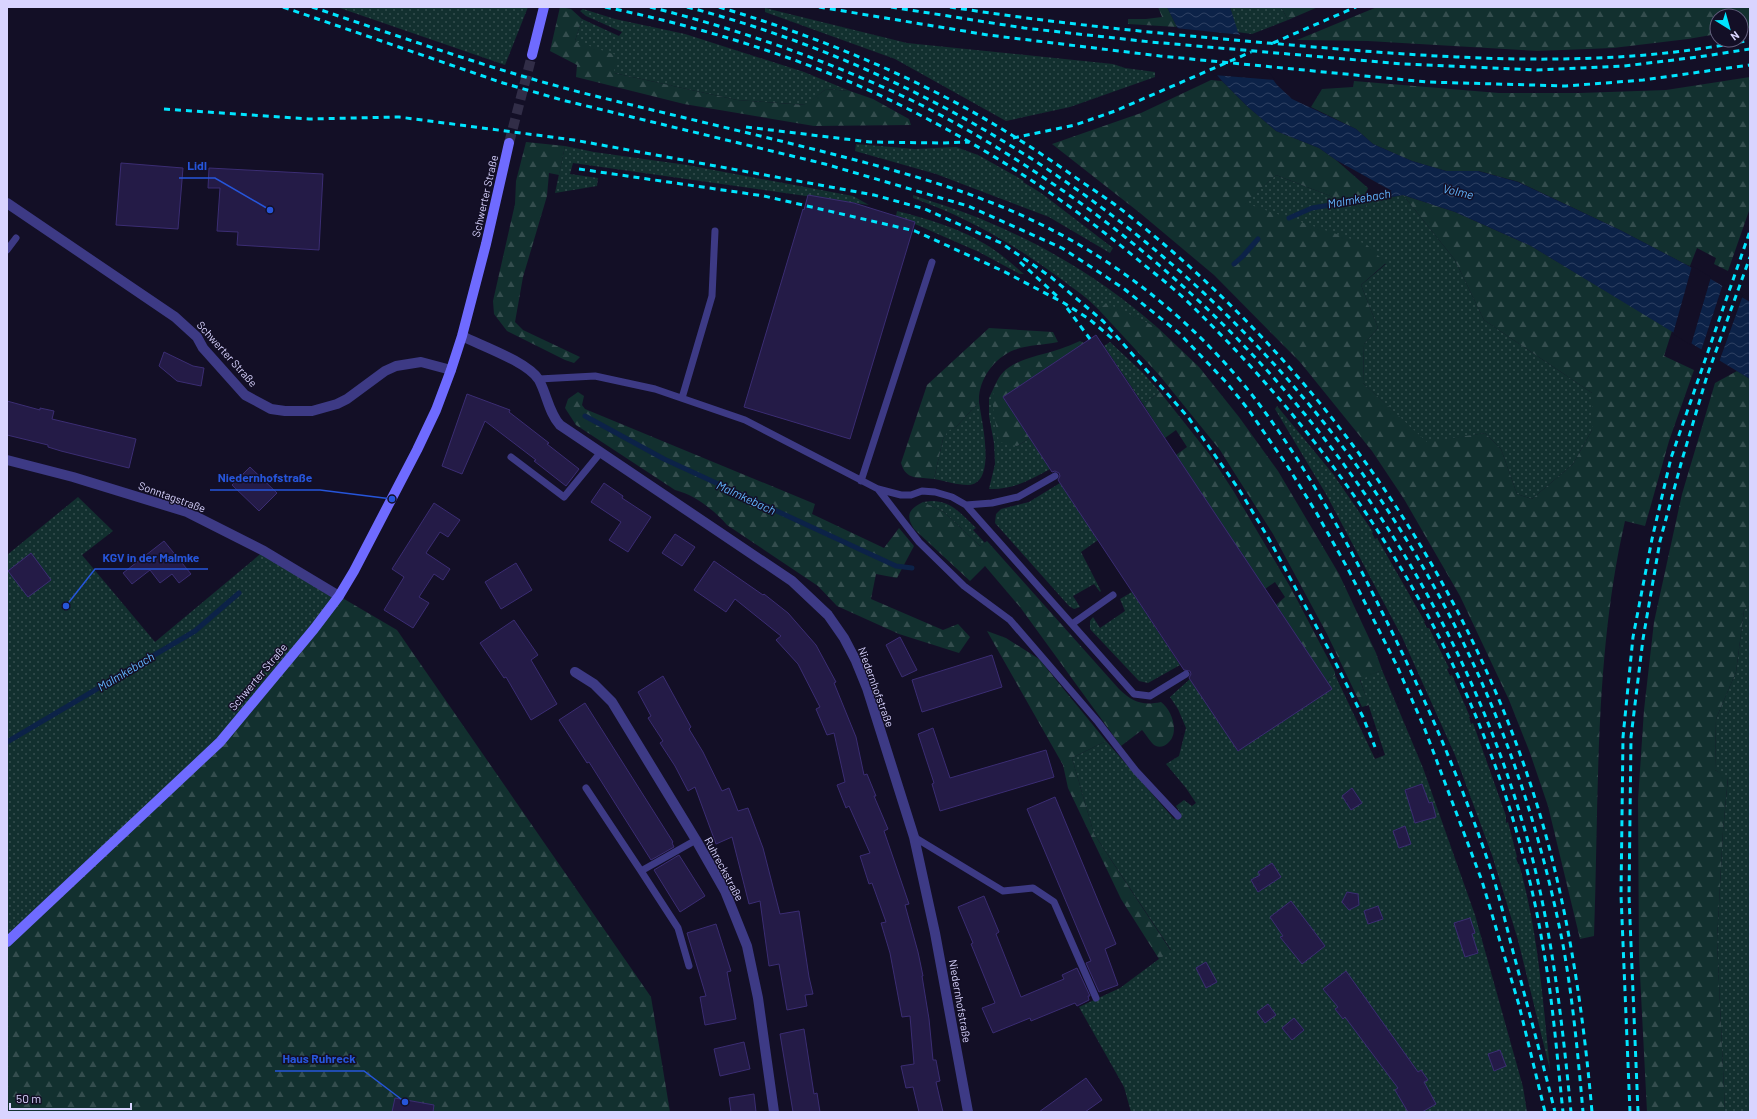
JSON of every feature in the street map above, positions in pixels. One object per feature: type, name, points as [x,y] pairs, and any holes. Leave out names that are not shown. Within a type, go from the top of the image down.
[{"type":"main road","points":[[532,55],[544,7]]},
{"type":"main road","name":"Schwerter Straße","points":[[7,942],[220,742],[314,629],[339,596],[354,572],[436,410],[462,336],[509,143]]},
{"type":"street","name":"Schwerter Straße","points":[[7,203],[175,317],[197,337],[203,348],[245,394],[271,409],[296,412],[312,411],[338,404],[385,371],[396,366],[421,362],[451,370]]},
{"type":"street","name":"Niedernhofstraße","points":[[462,336],[519,363],[529,370],[539,379],[554,419],[560,425],[792,581],[828,615],[844,638],[856,661],[867,688],[914,837],[935,933],[968,1112]]},
{"type":"street","name":"Sonntagstraße","points":[[7,460],[73,477],[187,512],[264,552],[339,596]]},
{"type":"street","name":"Ruhreckstraße","points":[[575,672],[594,684],[612,702],[696,840],[725,891],[747,946],[758,998],[774,1112]]},
{"type":"lane","points":[[682,398],[712,296],[715,232]]},
{"type":"lane","points":[[7,250],[16,238]]},
{"type":"lane","points":[[861,481],[932,262]]},
{"type":"lane","points":[[539,379],[595,376],[655,389],[745,420],[878,489],[901,495],[911,495],[922,491],[935,492],[952,497],[966,505],[1134,694],[1150,696],[1186,674]]},
{"type":"lane","points":[[511,457],[564,498],[601,452]]},
{"type":"lane","points":[[966,505],[992,503],[1018,497],[1055,476]]},
{"type":"lane","points":[[878,489],[919,542],[964,586],[1010,620],[1098,722],[1136,771],[1178,816]]},
{"type":"lane","points":[[1072,624],[1113,595]]},
{"type":"lane","points":[[586,788],[678,928],[689,966]]},
{"type":"lane","points":[[914,837],[1003,891],[1033,888],[1054,902],[1096,998]]},
{"type":"lane","points":[[641,871],[696,840]]},
{"type":"green space","points":[[337,7],[528,7],[505,65]]},
{"type":"green space","points":[[560,7],[571,9],[582,19],[575,41],[616,55],[614,73],[737,100],[805,105],[826,89],[850,91],[873,99],[909,119],[911,125],[814,126],[684,104],[576,77],[577,65],[550,51]]},
{"type":"green space","points":[[1158,7],[1167,7],[1177,27],[1128,24],[1128,19],[1162,17]]},
{"type":"green space","points":[[1230,7],[1281,7],[1288,20],[1252,34],[1237,32]]},
{"type":"green space","points":[[1281,7],[1318,7],[1288,20]]},
{"type":"green space","points":[[1377,7],[1750,7],[1750,28],[1749,8],[1709,8],[1709,35],[1613,48],[1537,51],[1368,41],[1297,40]]},
{"type":"green space","points":[[765,8],[907,43],[1113,64],[1125,68],[1155,72],[1155,77],[1070,107],[1006,121],[895,59],[765,12]]},
{"type":"green space","points":[[583,9],[615,19],[685,34],[804,72],[850,91],[826,89],[806,105],[737,100],[614,73],[575,41],[582,19],[619,36],[622,32],[586,16],[580,11]]},
{"type":"green space","points":[[1750,77],[1750,208],[1728,271],[1714,264],[1716,258],[1697,248],[1690,266],[1685,264],[1620,230],[1519,182],[1479,171],[1446,171],[1412,161],[1373,144],[1356,129],[1311,107],[1322,89],[1353,87],[1354,81],[1499,93],[1580,93],[1666,90]]},
{"type":"green space","points":[[1211,80],[1222,81],[1248,107],[1276,131],[1319,148],[1336,160],[1368,188],[1364,198],[1369,201],[1364,209],[1276,175],[1245,203],[1366,244],[1386,263],[1361,285],[1378,328],[1364,344],[1363,383],[1427,442],[1485,433],[1501,449],[1517,494],[1532,499],[1573,464],[1592,430],[1592,393],[1484,320],[1455,260],[1403,195],[1455,212],[1531,246],[1672,331],[1664,356],[1694,370],[1669,441],[1645,526],[1625,521],[1615,572],[1608,623],[1600,727],[1594,936],[1580,939],[1548,806],[1530,753],[1509,700],[1460,596],[1404,499],[1372,451],[1300,362],[1214,275],[1140,213],[1052,144],[1141,113]]},
{"type":"green space","points":[[526,142],[565,146],[559,175],[549,173],[547,196],[523,277],[515,322],[523,330],[580,357],[574,363],[507,331],[494,314],[493,301],[515,204],[516,181]]},
{"type":"green space","points":[[856,144],[915,149],[956,147],[978,155],[1024,181],[1023,182],[1041,193],[1113,248],[1110,253],[1049,217],[936,174],[855,151]]},
{"type":"green space","points":[[565,146],[594,152],[687,165],[853,196],[869,205],[573,163],[570,174],[598,178],[597,186],[555,193]]},
{"type":"green space","points":[[1276,175],[1364,209],[1369,201],[1403,195],[1455,260],[1484,320],[1592,393],[1592,430],[1573,464],[1532,499],[1517,494],[1501,449],[1485,433],[1427,443],[1363,383],[1364,344],[1378,328],[1361,285],[1386,264],[1244,203]]},
{"type":"green space","points":[[913,195],[979,218],[1034,243],[1077,268],[1119,296],[1158,328],[1106,304],[1099,310],[1061,279],[1008,243],[952,214],[913,198]]},
{"type":"green space","points":[[897,211],[942,224],[965,234],[995,251],[1024,274],[1020,274],[979,252],[915,224],[915,222],[896,216]]},
{"type":"green space","points":[[1106,303],[1158,328],[1199,367],[1239,417],[1278,471],[1339,574],[1376,653],[1382,670],[1360,680],[1369,705],[1362,707],[1327,634],[1273,534],[1220,450],[1160,376],[1099,310]]},
{"type":"green space","points":[[989,328],[1053,332],[1058,342],[1019,348],[1000,358],[984,378],[979,394],[979,402],[956,427],[948,431],[943,439],[934,479],[918,478],[906,473],[901,463],[927,385]]},
{"type":"green space","points":[[1080,341],[1084,343],[1003,397],[1030,438],[1017,446],[999,442],[993,398],[995,385],[1000,376],[1007,368],[1016,363]]},
{"type":"green space","points":[[1110,342],[1143,373],[1160,392],[1143,404],[1104,346]]},
{"type":"green space","points":[[1737,371],[1750,379],[1750,605],[1744,610],[1736,672],[1716,719],[1715,770],[1728,777],[1723,831],[1717,940],[1725,1112],[1647,1112],[1639,955],[1638,800],[1644,710],[1654,622],[1682,494],[1715,383]]},
{"type":"green space","points":[[996,383],[993,399],[1017,446],[1030,438],[1050,469],[1013,486],[989,489],[995,464],[994,443],[989,416],[989,398]]},
{"type":"green space","points":[[578,392],[584,396],[582,405],[585,409],[815,504],[812,514],[884,548],[899,528],[914,546],[897,578],[876,574],[871,599],[943,630],[958,624],[970,637],[959,653],[899,634],[837,606],[818,586],[727,525],[697,499],[675,490],[576,425],[565,408],[568,399]]},
{"type":"green space","points":[[1160,392],[1210,455],[1234,492],[1292,590],[1335,672],[1335,675],[1326,681],[1276,605],[1285,597],[1275,582],[1265,589],[1176,455],[1187,447],[1176,430],[1165,438],[1143,404]]},
{"type":"green space","points":[[979,402],[986,450],[983,474],[977,482],[968,485],[955,484],[934,479],[943,439],[948,430],[956,427]]},
{"type":"green space","points":[[1277,406],[1333,474],[1373,532],[1372,533],[1375,539],[1377,538],[1427,628],[1429,628],[1449,668],[1447,669],[1450,676],[1452,675],[1470,717],[1471,724],[1473,723],[1506,816],[1506,823],[1508,822],[1516,858],[1526,889],[1539,966],[1550,1070],[1518,940],[1492,855],[1455,755],[1402,637],[1326,494],[1275,409]]},
{"type":"green space","points":[[1060,483],[1098,540],[1081,552],[1101,591],[1100,592],[1094,584],[1073,596],[1080,607],[1074,609],[1069,606],[995,523],[996,514],[1001,509],[1029,502]]},
{"type":"green space","points":[[78,497],[113,531],[82,555],[155,642],[264,551],[339,596],[220,742],[7,942],[7,555]]},
{"type":"green space","points":[[932,501],[945,503],[951,506],[976,528],[973,530],[985,543],[980,546],[944,512],[923,502]]},
{"type":"green space","points":[[923,502],[944,512],[980,546],[987,541],[1119,689],[1138,702],[1161,702],[1168,710],[1173,722],[1174,734],[1172,739],[1165,745],[1159,747],[1152,743],[1142,730],[1121,746],[1020,607],[985,566],[970,581],[914,529],[909,516],[910,513],[914,507]]},
{"type":"green space","points":[[1132,592],[1180,665],[1148,683],[1139,681],[1090,629],[1090,621],[1093,617],[1100,628],[1125,611],[1120,599]]},
{"type":"green space","points":[[339,596],[397,630],[651,997],[670,1112],[7,1112],[7,942],[220,742]]},
{"type":"green space","points":[[1750,605],[1750,1112],[1725,1112],[1717,940],[1723,831],[1728,778],[1715,770],[1716,719],[1736,672],[1744,610]]},
{"type":"green space","points":[[987,631],[1006,638],[1039,659],[1106,741],[1072,758],[1094,834],[1171,951],[1159,959],[1121,899],[1068,788],[1063,765]]},
{"type":"green space","points":[[1382,670],[1423,768],[1475,915],[1523,1087],[1527,1112],[1131,1112],[1124,1087],[1079,1007],[1120,988],[1171,950],[1094,834],[1072,758],[1106,741],[1174,819],[1181,814],[1176,806],[1184,800],[1192,806],[1196,803],[1186,788],[1166,764],[1179,756],[1186,728],[1178,709],[1170,697],[1190,679],[1238,751],[1331,689],[1326,681],[1335,675],[1375,759],[1385,755],[1360,679]]},
{"type":"water","name":"Volme","points":[[1167,7],[1230,7],[1238,32],[1277,85],[1292,99],[1356,129],[1373,144],[1412,161],[1446,171],[1478,171],[1518,182],[1620,230],[1685,264],[1750,302],[1750,379],[1531,246],[1455,212],[1403,195],[1369,201],[1364,198],[1392,191],[1336,160],[1319,148],[1276,131],[1248,107],[1222,81],[1177,27]]},
{"type":"pier","points":[[1175,28],[1242,35],[1275,80],[1214,75]]},
{"type":"pier","points":[[1692,266],[1711,277],[1691,345],[1673,334]]},
{"type":"pier","points":[[1723,284],[1743,295],[1719,362],[1701,351]]},
{"type":"building","points":[[121,163],[183,168],[178,229],[116,225]]},
{"type":"building","points":[[209,168],[323,174],[319,250],[237,245],[238,232],[217,231],[220,188],[208,188]]},
{"type":"building","points":[[808,195],[854,203],[915,222],[850,439],[744,407]]},
{"type":"building","points":[[1096,335],[1332,689],[1238,751],[1189,678],[1191,674],[1190,671],[1184,670],[1058,480],[1060,476],[1059,473],[1055,471],[1052,472],[1003,397]]},
{"type":"building","points":[[164,352],[193,366],[204,368],[201,386],[177,381],[159,366]]},
{"type":"building","points":[[467,394],[510,410],[509,412],[549,443],[547,444],[579,469],[566,486],[534,461],[536,460],[485,421],[462,474],[442,466]]},
{"type":"building","points":[[7,401],[40,410],[40,408],[54,411],[52,419],[136,439],[129,468],[61,451],[48,447],[48,445],[7,435]]},
{"type":"building","points":[[250,467],[277,493],[259,511],[232,485]]},
{"type":"building","points":[[604,483],[623,496],[622,498],[651,517],[628,552],[609,540],[621,522],[591,502]]},
{"type":"building","points":[[434,503],[460,520],[448,537],[440,532],[426,553],[450,569],[443,580],[434,574],[419,597],[429,603],[413,628],[384,610],[404,577],[392,569]]},
{"type":"building","points":[[675,534],[695,547],[682,566],[662,553]]},
{"type":"building","points":[[164,541],[191,574],[179,583],[172,574],[160,583],[150,570],[132,584],[123,573]]},
{"type":"building","points":[[31,553],[51,580],[28,597],[8,571]]},
{"type":"building","points":[[714,561],[763,595],[764,594],[788,613],[816,645],[836,682],[834,683],[856,737],[864,775],[867,774],[876,796],[874,796],[888,829],[884,831],[909,904],[905,905],[923,976],[933,1060],[936,1060],[940,1081],[936,1082],[943,1112],[919,1112],[913,1087],[906,1088],[901,1066],[914,1064],[910,1016],[902,1017],[890,953],[881,923],[886,922],[872,883],[869,884],[860,856],[870,853],[849,806],[846,808],[837,785],[845,782],[834,733],[827,735],[816,709],[820,707],[798,664],[776,640],[781,636],[735,599],[726,612],[694,590]]},
{"type":"building","points":[[516,563],[532,590],[501,609],[485,582]]},
{"type":"building","points":[[514,620],[538,655],[531,660],[557,704],[531,720],[506,677],[504,678],[480,643]]},
{"type":"building","points":[[900,637],[917,670],[902,677],[886,645]]},
{"type":"building","points":[[992,655],[1002,687],[922,712],[912,680]]},
{"type":"building","points":[[663,676],[691,727],[689,729],[703,752],[722,791],[729,788],[738,811],[748,808],[763,848],[780,914],[799,911],[813,994],[805,995],[807,1006],[787,1010],[779,964],[769,966],[760,901],[749,904],[732,837],[716,844],[695,787],[688,791],[675,766],[660,743],[663,741],[648,718],[651,716],[638,692]]},
{"type":"building","points":[[585,703],[673,842],[674,847],[651,860],[589,762],[587,763],[559,720]]},
{"type":"building","points":[[933,728],[950,778],[1046,750],[1054,777],[940,811],[932,784],[934,783],[918,734]]},
{"type":"building","points":[[1422,784],[1429,803],[1432,802],[1436,817],[1415,823],[1405,790]]},
{"type":"building","points":[[1352,788],[1362,803],[1351,810],[1342,796]]},
{"type":"building","points":[[1055,797],[1116,944],[1105,949],[1118,985],[1099,992],[1086,963],[1091,961],[1027,809]]},
{"type":"building","points":[[1405,826],[1411,844],[1399,848],[1393,831]]},
{"type":"building","points":[[679,855],[705,896],[680,912],[654,870]]},
{"type":"building","points":[[1272,863],[1281,877],[1258,892],[1251,880],[1260,875],[1258,872]]},
{"type":"building","points":[[1347,892],[1358,894],[1359,905],[1349,910],[1342,902]]},
{"type":"building","points":[[984,896],[999,932],[996,934],[1021,997],[1064,979],[1062,975],[1077,968],[1090,996],[1088,996],[1089,1000],[1077,1006],[1075,1003],[1031,1021],[1030,1018],[993,1033],[982,1008],[995,1003],[958,907]]},
{"type":"building","points":[[1291,901],[1325,946],[1302,964],[1280,937],[1283,936],[1270,917]]},
{"type":"building","points":[[1378,906],[1383,919],[1368,924],[1364,911]]},
{"type":"building","points":[[1470,918],[1475,933],[1472,934],[1478,953],[1465,957],[1454,923]]},
{"type":"building","points":[[716,924],[731,971],[727,972],[736,1019],[705,1025],[700,997],[706,996],[687,933]]},
{"type":"building","points":[[1206,962],[1217,982],[1206,988],[1196,968]]},
{"type":"building","points":[[1346,971],[1418,1072],[1421,1070],[1428,1080],[1424,1082],[1436,1104],[1422,1112],[1408,1112],[1395,1090],[1398,1088],[1345,1017],[1343,1019],[1335,1009],[1338,1007],[1323,989]]},
{"type":"building","points":[[1268,1004],[1276,1015],[1265,1023],[1257,1012]]},
{"type":"building","points":[[1294,1018],[1304,1030],[1292,1040],[1282,1028]]},
{"type":"building","points":[[804,1029],[814,1094],[817,1093],[820,1112],[793,1112],[780,1034]]},
{"type":"building","points":[[744,1042],[750,1069],[720,1076],[714,1049]]},
{"type":"building","points":[[1500,1050],[1506,1066],[1494,1071],[1488,1054]]},
{"type":"building","points":[[1086,1078],[1102,1100],[1085,1112],[1039,1112]]},
{"type":"building","points":[[754,1094],[756,1112],[731,1112],[729,1098]]},
{"type":"building","points":[[395,1098],[434,1105],[433,1112],[392,1112]]},
{"type":"waterway","name":"Malmkebach","points":[[1289,218],[1312,208],[1373,198]]},
{"type":"waterway","name":"Malmkebach","points":[[1234,264],[1258,239]]},
{"type":"waterway","name":"Malmkebach","points":[[585,416],[664,459],[896,566],[912,568]]},
{"type":"waterway","name":"Malmkebach","points":[[7,742],[195,631],[239,593]]},
{"type":"tunnel","points":[[509,143],[532,55]]},
{"type":"railway","points":[[283,7],[503,83],[562,100],[825,164],[968,206],[1062,248],[1123,288],[1179,333],[1226,382],[1248,409],[1288,467],[1316,512],[1348,569],[1397,666],[1424,727],[1482,881],[1519,1005],[1545,1112]]},
{"type":"railway","points":[[312,7],[450,54],[556,86],[848,158],[924,179],[974,196],[998,205],[1046,227],[1076,243],[1133,280],[1187,325],[1235,374],[1256,400],[1292,451],[1324,503],[1354,557],[1428,708],[1468,806],[1492,873],[1555,1112]]},
{"type":"railway","points":[[605,7],[684,26],[801,62],[876,93],[943,127],[1003,162],[1061,200],[1089,221],[1191,305],[1244,359],[1294,417],[1341,477],[1384,540],[1423,606],[1457,674],[1487,744],[1517,832],[1537,914],[1550,988],[1563,1112]]},
{"type":"railway","points":[[650,7],[751,36],[817,60],[881,86],[913,101],[954,122],[994,146],[1072,197],[1149,256],[1220,322],[1287,393],[1347,469],[1401,549],[1448,634],[1488,722],[1520,814],[1547,924],[1563,1036],[1571,1112]]},
{"type":"railway","points":[[687,7],[825,52],[957,114],[1079,191],[1192,282],[1293,386],[1382,501],[1455,627],[1513,761],[1541,852],[1563,945],[1572,1007],[1583,1112]]},
{"type":"railway","points":[[719,7],[823,42],[874,63],[962,106],[1036,151],[1107,199],[1197,273],[1262,338],[1323,407],[1378,480],[1427,557],[1471,638],[1508,721],[1538,808],[1558,883],[1579,997],[1592,1112]]},
{"type":"railway","points":[[819,7],[988,35],[1160,56],[1427,82],[1566,86],[1643,80],[1750,65]]},
{"type":"railway","points":[[891,7],[1024,28],[1151,42],[1403,64],[1537,70],[1624,66],[1750,49]]},
{"type":"railway","points":[[950,7],[1035,19],[1163,33],[1348,50],[1463,57],[1579,59],[1636,56],[1693,50],[1750,40]]},
{"type":"railway","points":[[1273,43],[1356,7]]},
{"type":"railway","points":[[1013,138],[1075,125],[1115,111],[1251,52]]},
{"type":"railway","points":[[164,109],[309,119],[399,117],[574,140],[874,195],[925,209],[1001,243],[1051,277],[1103,321],[1188,417],[1240,491],[1269,539],[1329,650],[1363,717],[1375,747]]},
{"type":"railway","points":[[746,127],[870,142],[969,142]]},
{"type":"railway","points":[[579,169],[764,196],[915,231],[1003,271],[1064,303],[1089,319],[1114,340]]},
{"type":"railway","points":[[1630,1112],[1621,895],[1623,737],[1633,637],[1652,539],[1671,458],[1750,231]]},
{"type":"railway","points":[[1638,1112],[1629,896],[1631,737],[1643,639],[1660,541],[1682,460],[1707,376],[1750,257]]},
{"type":"railway","points":[[1020,262],[1057,296]]},
{"type":"railway","points":[[1067,308],[1090,339]]},
{"type":"place","name":"Lidl","points":[[270,210]]},
{"type":"place","name":"Niedernhofstraße","points":[[392,499]]},
{"type":"place","name":"KGV in der Malmke","points":[[66,606]]},
{"type":"place","name":"Haus Ruhreck","points":[[405,1102]]}]
